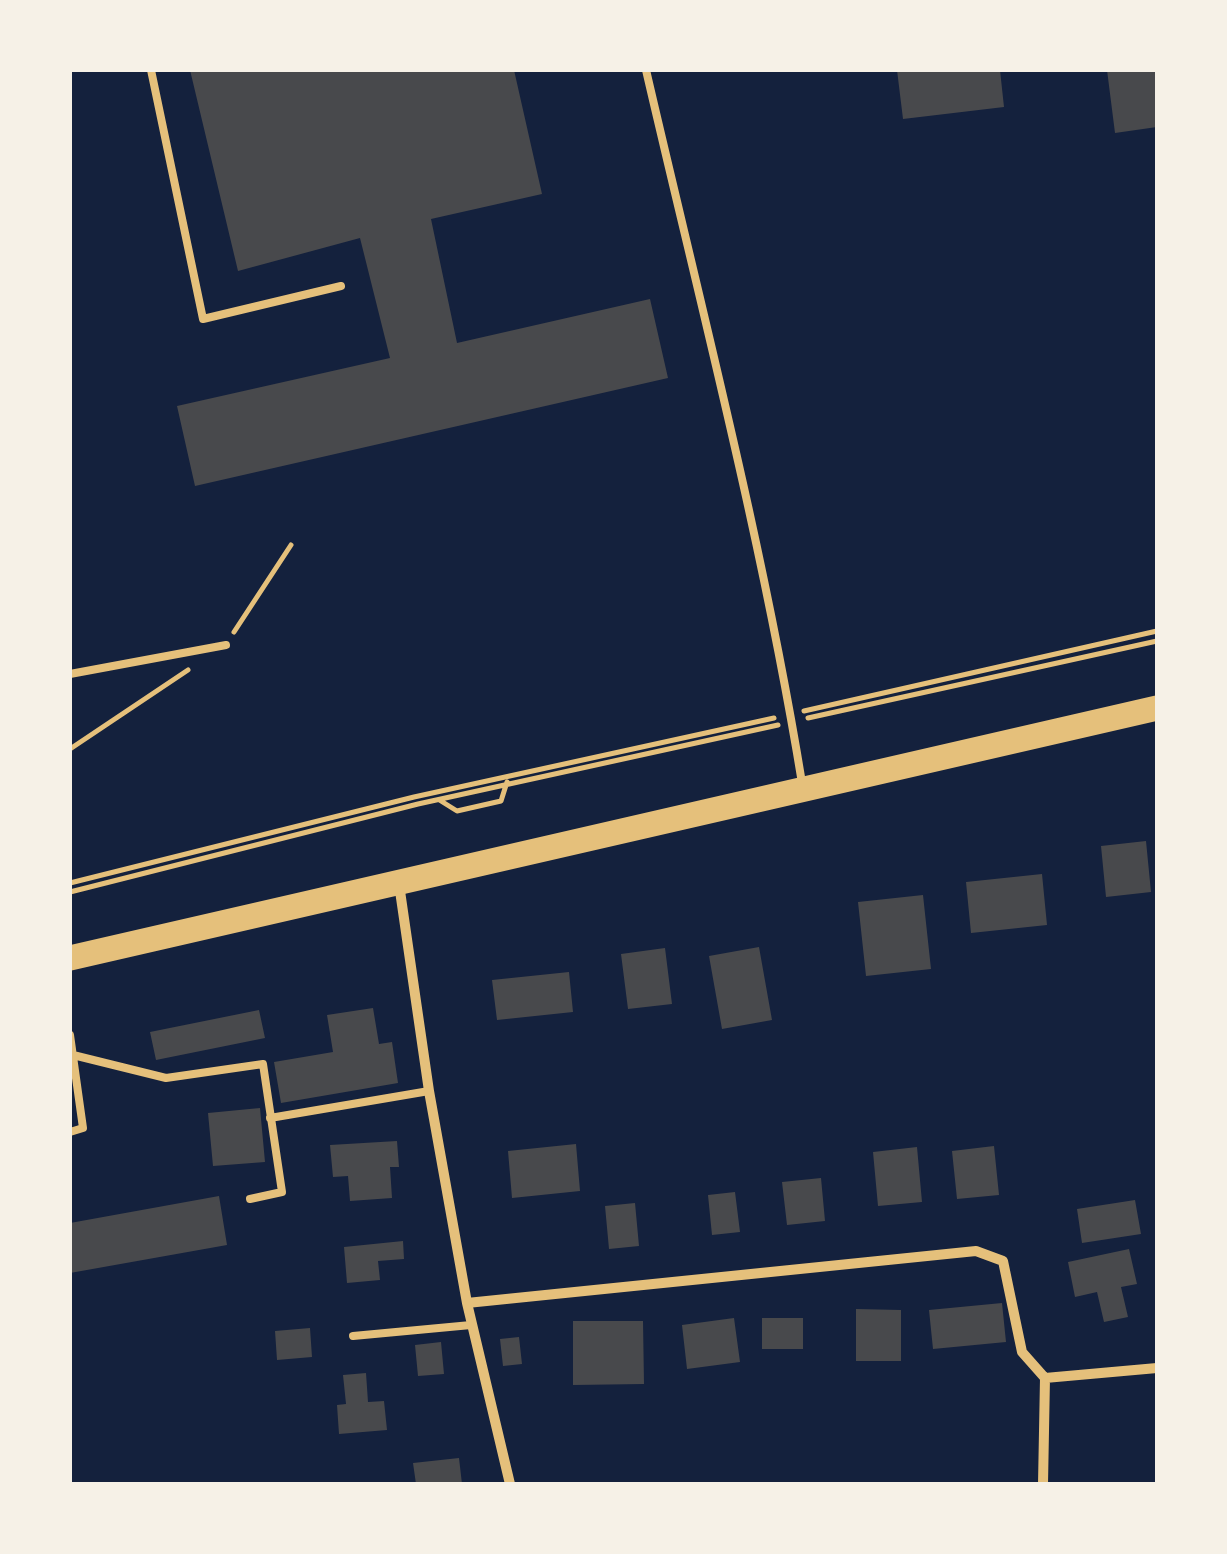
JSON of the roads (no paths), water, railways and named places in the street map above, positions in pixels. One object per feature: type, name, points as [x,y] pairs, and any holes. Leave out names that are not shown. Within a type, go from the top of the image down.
[{"type":"main road","points":[[70,958],[1157,708]]},
{"type":"street","points":[[398,883],[429,1091],[471,1325],[510,1484]]},
{"type":"street","points":[[467,1303],[976,1251],[1004,1261],[1022,1352],[1045,1378],[1042,1484]]},
{"type":"street","points":[[1045,1378],[1157,1368]]},
{"type":"lane","points":[[151,70],[203,319],[341,286]]},
{"type":"lane","points":[[646,70],[792,718],[803,788]]},
{"type":"lane","points":[[70,674],[226,645]]},
{"type":"lane","points":[[70,1035],[83,1128],[70,1132]]},
{"type":"lane","points":[[73,1055],[166,1078],[262,1064],[282,1192],[250,1199]]},
{"type":"lane","points":[[270,1118],[429,1091]]},
{"type":"lane","points":[[353,1336],[471,1325]]}]
